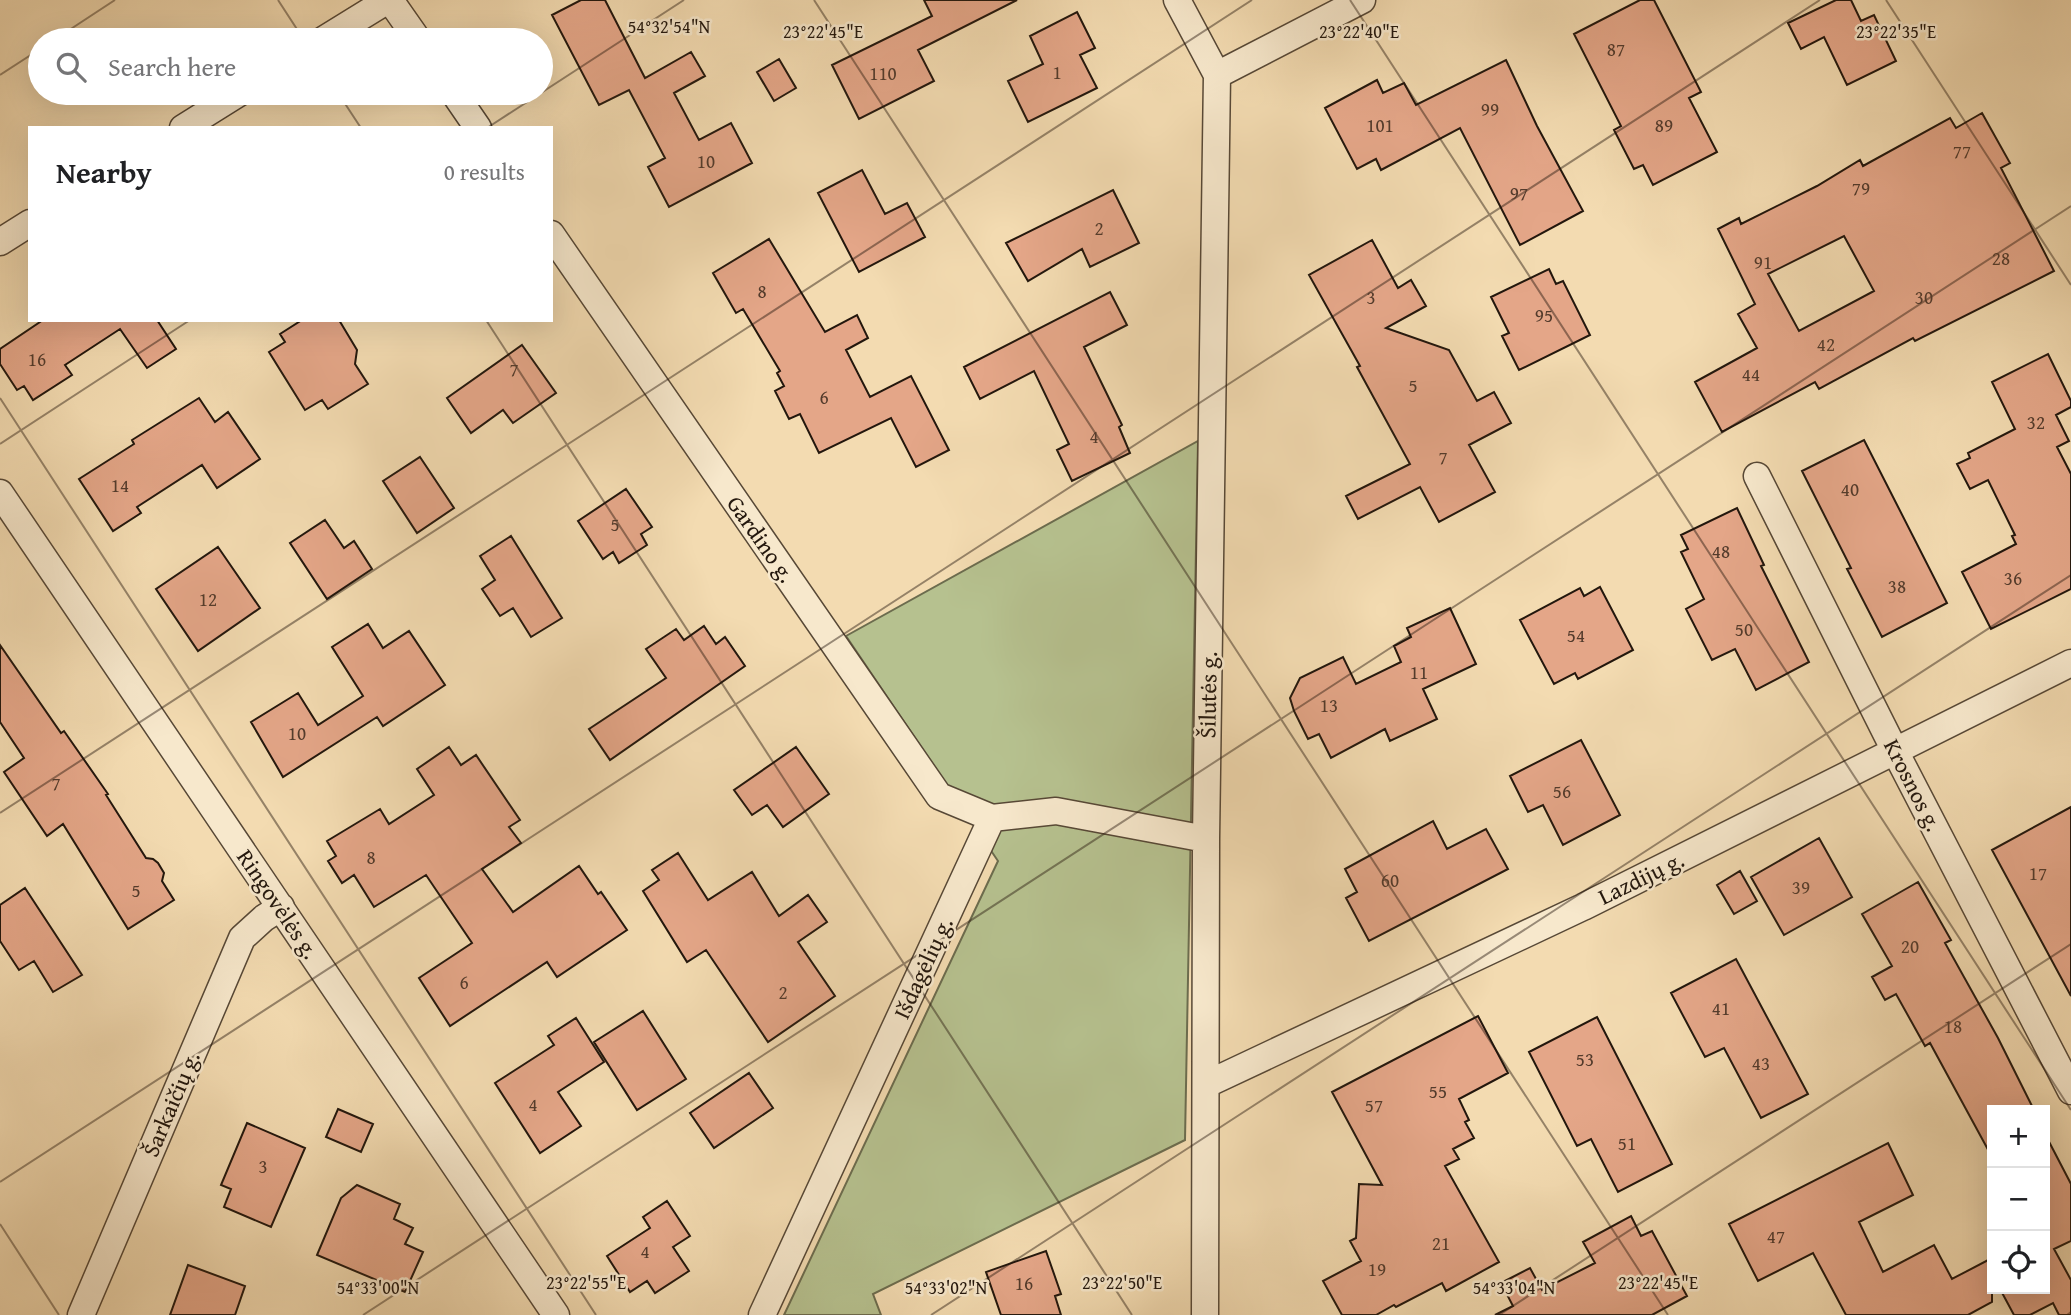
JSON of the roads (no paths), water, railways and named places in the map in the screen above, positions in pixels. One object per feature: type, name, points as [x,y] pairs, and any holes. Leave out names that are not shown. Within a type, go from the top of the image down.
[{"type":"street","points":[[343,28],[389,0],[409,28]]},
{"type":"street","points":[[1177,0],[1217,75],[1362,0]]},
{"type":"street","name":"Šilutės g.","points":[[1205,1315],[1206,839],[1217,75]]},
{"type":"street","points":[[186,126],[220,105]]},
{"type":"street","points":[[462,105],[477,126]]},
{"type":"street","points":[[0,242],[28,224]]},
{"type":"street","name":"Gardino g.","points":[[553,237],[939,796],[992,818]]},
{"type":"street","name":"Krosnos g.","points":[[1757,477],[2071,1091]]},
{"type":"street","name":"Ringovėlės g.","points":[[0,493],[556,1315]]},
{"type":"street","name":"Lazdijų g.","points":[[1207,1084],[1583,907],[2071,663]]},
{"type":"street","points":[[992,818],[1056,811],[1206,839]]},
{"type":"street","name":"Išdagėlių g.","points":[[762,1315],[992,818]]},
{"type":"street","name":"Šarkaičių g.","points":[[81,1315],[242,938],[281,907]]}]
